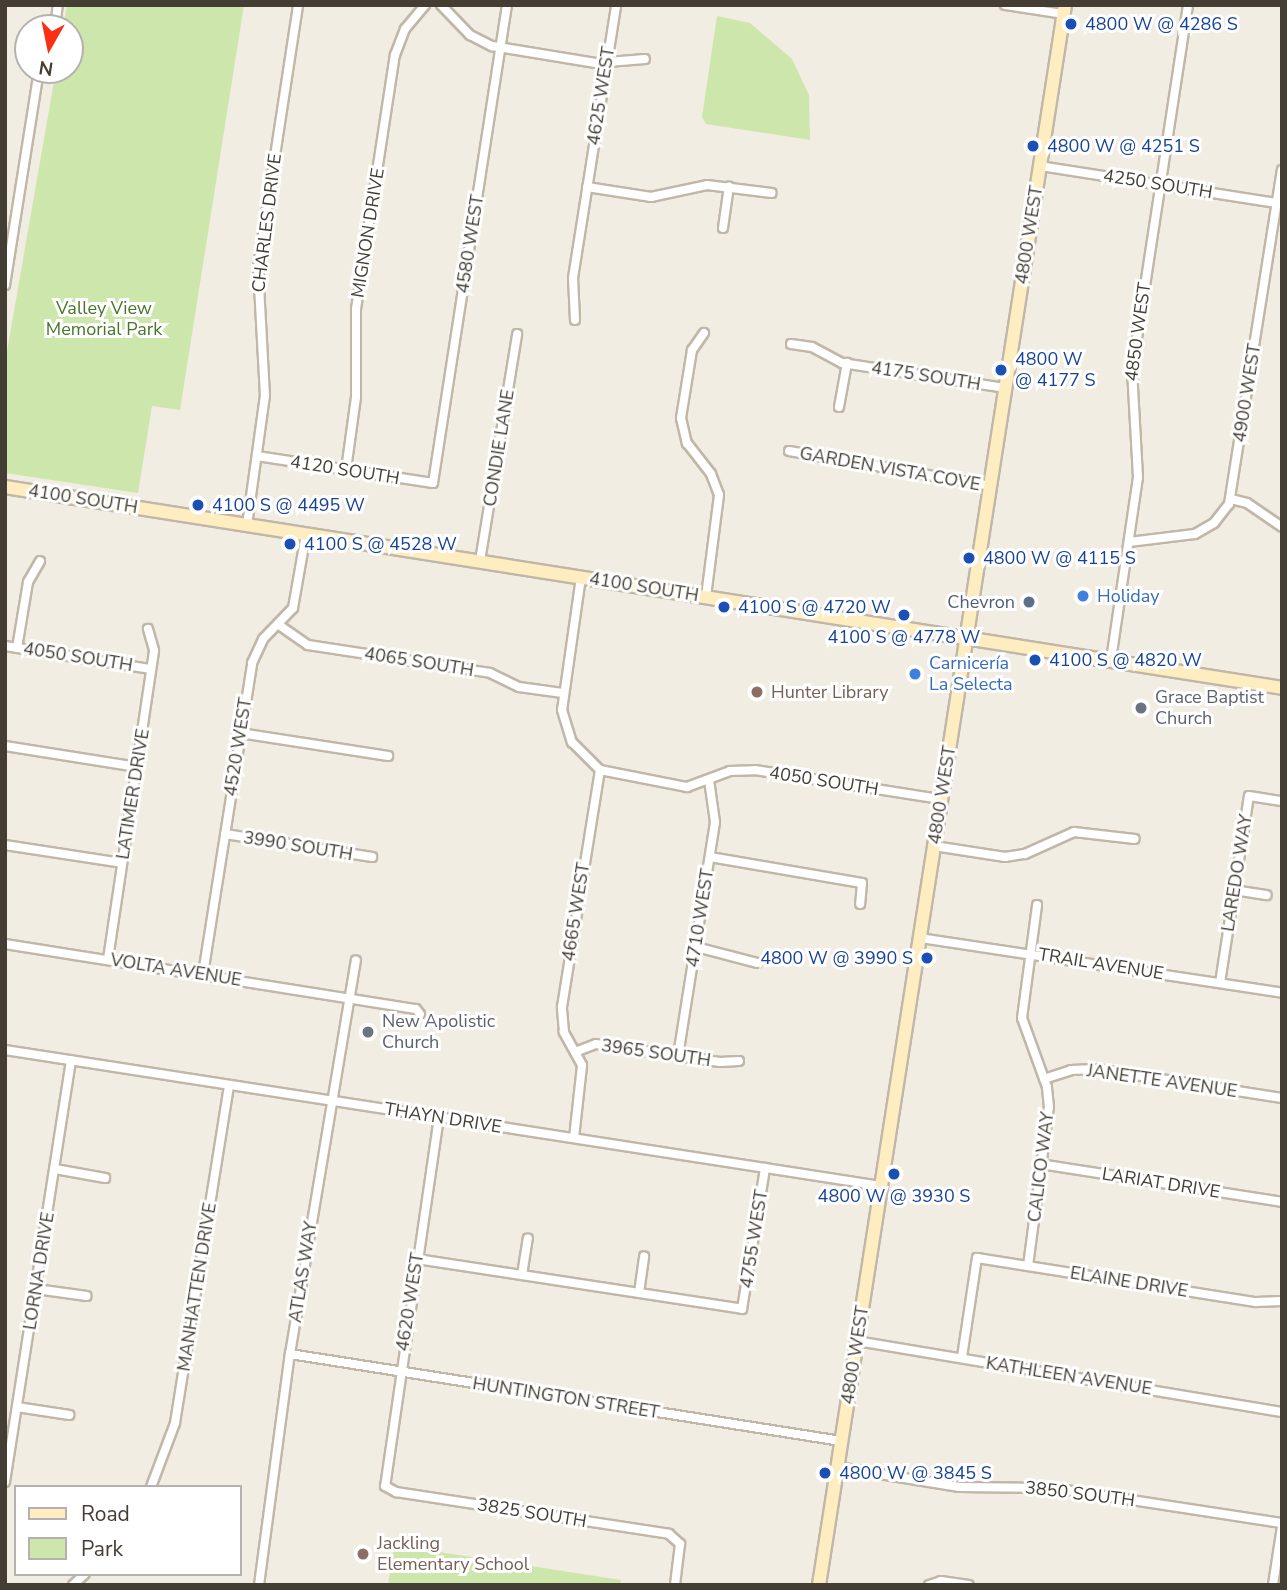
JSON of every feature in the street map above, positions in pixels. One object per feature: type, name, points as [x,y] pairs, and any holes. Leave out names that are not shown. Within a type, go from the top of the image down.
[{"type":"main road","name":"4800 WEST","points":[[819,1585],[1064,10]]},
{"type":"main road","name":"4100 SOUTH","points":[[5,487],[1282,688]]},
{"type":"street","name":"CHARLES DRIVE","points":[[247,525],[265,396],[258,274],[298,5]]},
{"type":"street","name":"MIGNON DRIVE","points":[[346,470],[355,408],[356,309],[396,55],[405,29],[425,5]]},
{"type":"street","points":[[441,5],[470,36],[501,48],[606,64],[645,60]]},
{"type":"street","name":"4580 WEST","points":[[433,483],[508,5]]},
{"type":"street","name":"4625 WEST","points":[[575,320],[573,278],[616,5]]},
{"type":"street","points":[[1005,5],[1064,10]]},
{"type":"street","name":"4850 WEST","points":[[1111,660],[1138,477],[1131,379],[1188,5]]},
{"type":"street","points":[[5,285],[37,84]]},
{"type":"street","name":"4250 SOUTH","points":[[1040,166],[1277,203]]},
{"type":"street","name":"4900 WEST","points":[[1231,499],[1282,170]]},
{"type":"street","points":[[587,187],[660,197],[707,185],[772,193]]},
{"type":"street","points":[[723,228],[729,186]]},
{"type":"street","points":[[704,333],[692,350],[681,418],[687,443],[711,474],[719,495],[706,596]]},
{"type":"street","name":"CONDIE LANE","points":[[480,561],[517,334]]},
{"type":"street","name":"4175 SOUTH","points":[[791,344],[847,363],[1006,388]]},
{"type":"street","name":"4175 SOUTH","points":[[839,407],[847,363]]},
{"type":"street","name":"GARDEN VISTA COVE","points":[[789,451],[991,486]]},
{"type":"street","name":"4120 SOUTH","points":[[257,456],[433,483]]},
{"type":"street","points":[[1129,542],[1149,543],[1202,531],[1219,519],[1231,499],[1247,503],[1282,527]]},
{"type":"street","name":"4520 WEST","points":[[203,974],[254,656],[263,639],[279,625],[295,603],[306,534]]},
{"type":"street","points":[[17,648],[28,582],[40,561]]},
{"type":"street","points":[[581,577],[562,710],[572,742],[600,770]]},
{"type":"street","name":"4065 SOUTH","points":[[279,625],[307,645],[491,673],[519,687],[563,694]]},
{"type":"street","name":"LATIMER DRIVE","points":[[108,959],[154,646],[148,629]]},
{"type":"street","name":"4050 SOUTH","points":[[5,646],[151,669]]},
{"type":"street","points":[[240,733],[388,756]]},
{"type":"street","points":[[5,746],[137,766]]},
{"type":"street","name":"4050 SOUTH","points":[[600,770],[677,786],[709,780],[730,771],[755,770],[941,799]]},
{"type":"street","name":"4665 WEST","points":[[573,1138],[583,1073],[564,1032],[562,1007],[600,770]]},
{"type":"street","name":"4710 WEST","points":[[678,1056],[716,804],[709,780]]},
{"type":"street","name":"LAREDO WAY","points":[[1220,983],[1249,796],[1282,801]]},
{"type":"street","points":[[934,846],[1005,857],[1025,854],[1074,831],[1135,839]]},
{"type":"street","name":"3990 SOUTH","points":[[225,834],[372,857]]},
{"type":"street","points":[[5,845],[122,863]]},
{"type":"street","points":[[710,857],[862,883],[860,904]]},
{"type":"street","points":[[1234,890],[1267,895]]},
{"type":"street","name":"CALICO WAY","points":[[1028,1266],[1049,1111],[1044,1079],[1023,1024],[1029,954],[1037,905]]},
{"type":"street","name":"TRAIL AVENUE","points":[[920,938],[1282,992]]},
{"type":"street","name":"VOLTA AVENUE","points":[[5,944],[416,1009],[420,1014]]},
{"type":"street","points":[[696,947],[741,956],[757,963]]},
{"type":"street","name":"ATLAS WAY","points":[[259,1585],[290,1354],[347,998],[356,960]]},
{"type":"street","name":"3965 SOUTH","points":[[575,1052],[596,1044],[678,1056],[739,1061]]},
{"type":"street","name":"THAYN DRIVE","points":[[5,1050],[881,1186]]},
{"type":"street","name":"LORNA DRIVE","points":[[5,1482],[71,1060]]},
{"type":"street","name":"JANETTE AVENUE","points":[[1044,1079],[1077,1069],[1097,1069],[1282,1098]]},
{"type":"street","name":"MANHATTEN DRIVE","points":[[152,1485],[175,1423],[229,1084]]},
{"type":"street","name":"4620 WEST","points":[[385,1486],[399,1372],[439,1117]]},
{"type":"street","name":"LARIAT DRIVE","points":[[1040,1164],[1282,1202]]},
{"type":"street","name":"4755 WEST","points":[[639,1293],[743,1310],[765,1168]]},
{"type":"street","points":[[55,1169],[105,1178]]},
{"type":"street","points":[[523,1275],[528,1238]]},
{"type":"street","points":[[417,1259],[639,1293],[644,1256]]},
{"type":"street","name":"ELAINE DRIVE","points":[[962,1357],[977,1258],[1256,1302],[1282,1301]]},
{"type":"street","points":[[36,1289],[87,1296]]},
{"type":"street","name":"KATHLEEN AVENUE","points":[[857,1341],[1282,1412]]},
{"type":"street","name":"HUNTINGTON STREET","points":[[290,1354],[841,1441]]},
{"type":"street","points":[[17,1407],[69,1415]]},
{"type":"street","name":"3850 SOUTH","points":[[837,1467],[960,1486],[1053,1488],[1282,1524]]},
{"type":"street","name":"3825 SOUTH","points":[[385,1486],[396,1492],[669,1534],[679,1540],[675,1585]]},
{"type":"street","points":[[1272,1585],[1282,1524]]},
{"type":"street","points":[[930,1584],[969,1585]]},
{"type":"green space","name":"Valley View Memorial Park","points":[[67,5],[244,5],[180,410],[152,406],[138,493],[5,473],[5,363],[54,84],[84,84],[84,14],[65,14]]},
{"type":"green space","points":[[717,16],[750,23],[792,59],[809,95],[810,140],[706,124],[702,117]]},
{"type":"green space","points":[[394,1545],[621,1580],[620,1585],[388,1585]]},
{"type":"place","name":"4800 W @ 4286 S","points":[[1071,24]]},
{"type":"place","name":"4800 W @ 4251 S","points":[[1033,146]]},
{"type":"place","name":"4800 W @ 4177 S","points":[[1001,370]]},
{"type":"place","name":"4100 S @ 4495 W","points":[[198,505]]},
{"type":"place","name":"4100 S @ 4528 W","points":[[290,544]]},
{"type":"place","name":"4800 W @ 4115 S","points":[[969,558]]},
{"type":"place","name":"Holiday","points":[[1083,596]]},
{"type":"place","name":"Chevron","points":[[1029,602]]},
{"type":"place","name":"4100 S @ 4720 W","points":[[724,607]]},
{"type":"place","name":"4100 S @ 4778 W","points":[[904,615]]},
{"type":"place","name":"4100 S @ 4820 W","points":[[1035,660]]},
{"type":"place","name":"Carnicería La Selecta","points":[[915,674]]},
{"type":"place","name":"Hunter Library","points":[[757,692]]},
{"type":"place","name":"Grace Baptist Church","points":[[1141,708]]},
{"type":"place","name":"4800 W @ 3990 S","points":[[927,958]]},
{"type":"place","name":"New Apolistic Church","points":[[368,1032]]},
{"type":"place","name":"4800 W @ 3930 S","points":[[894,1174]]},
{"type":"place","name":"4800 W @ 3845 S","points":[[825,1473]]},
{"type":"place","name":"Jackling Elementary School","points":[[363,1554]]}]
